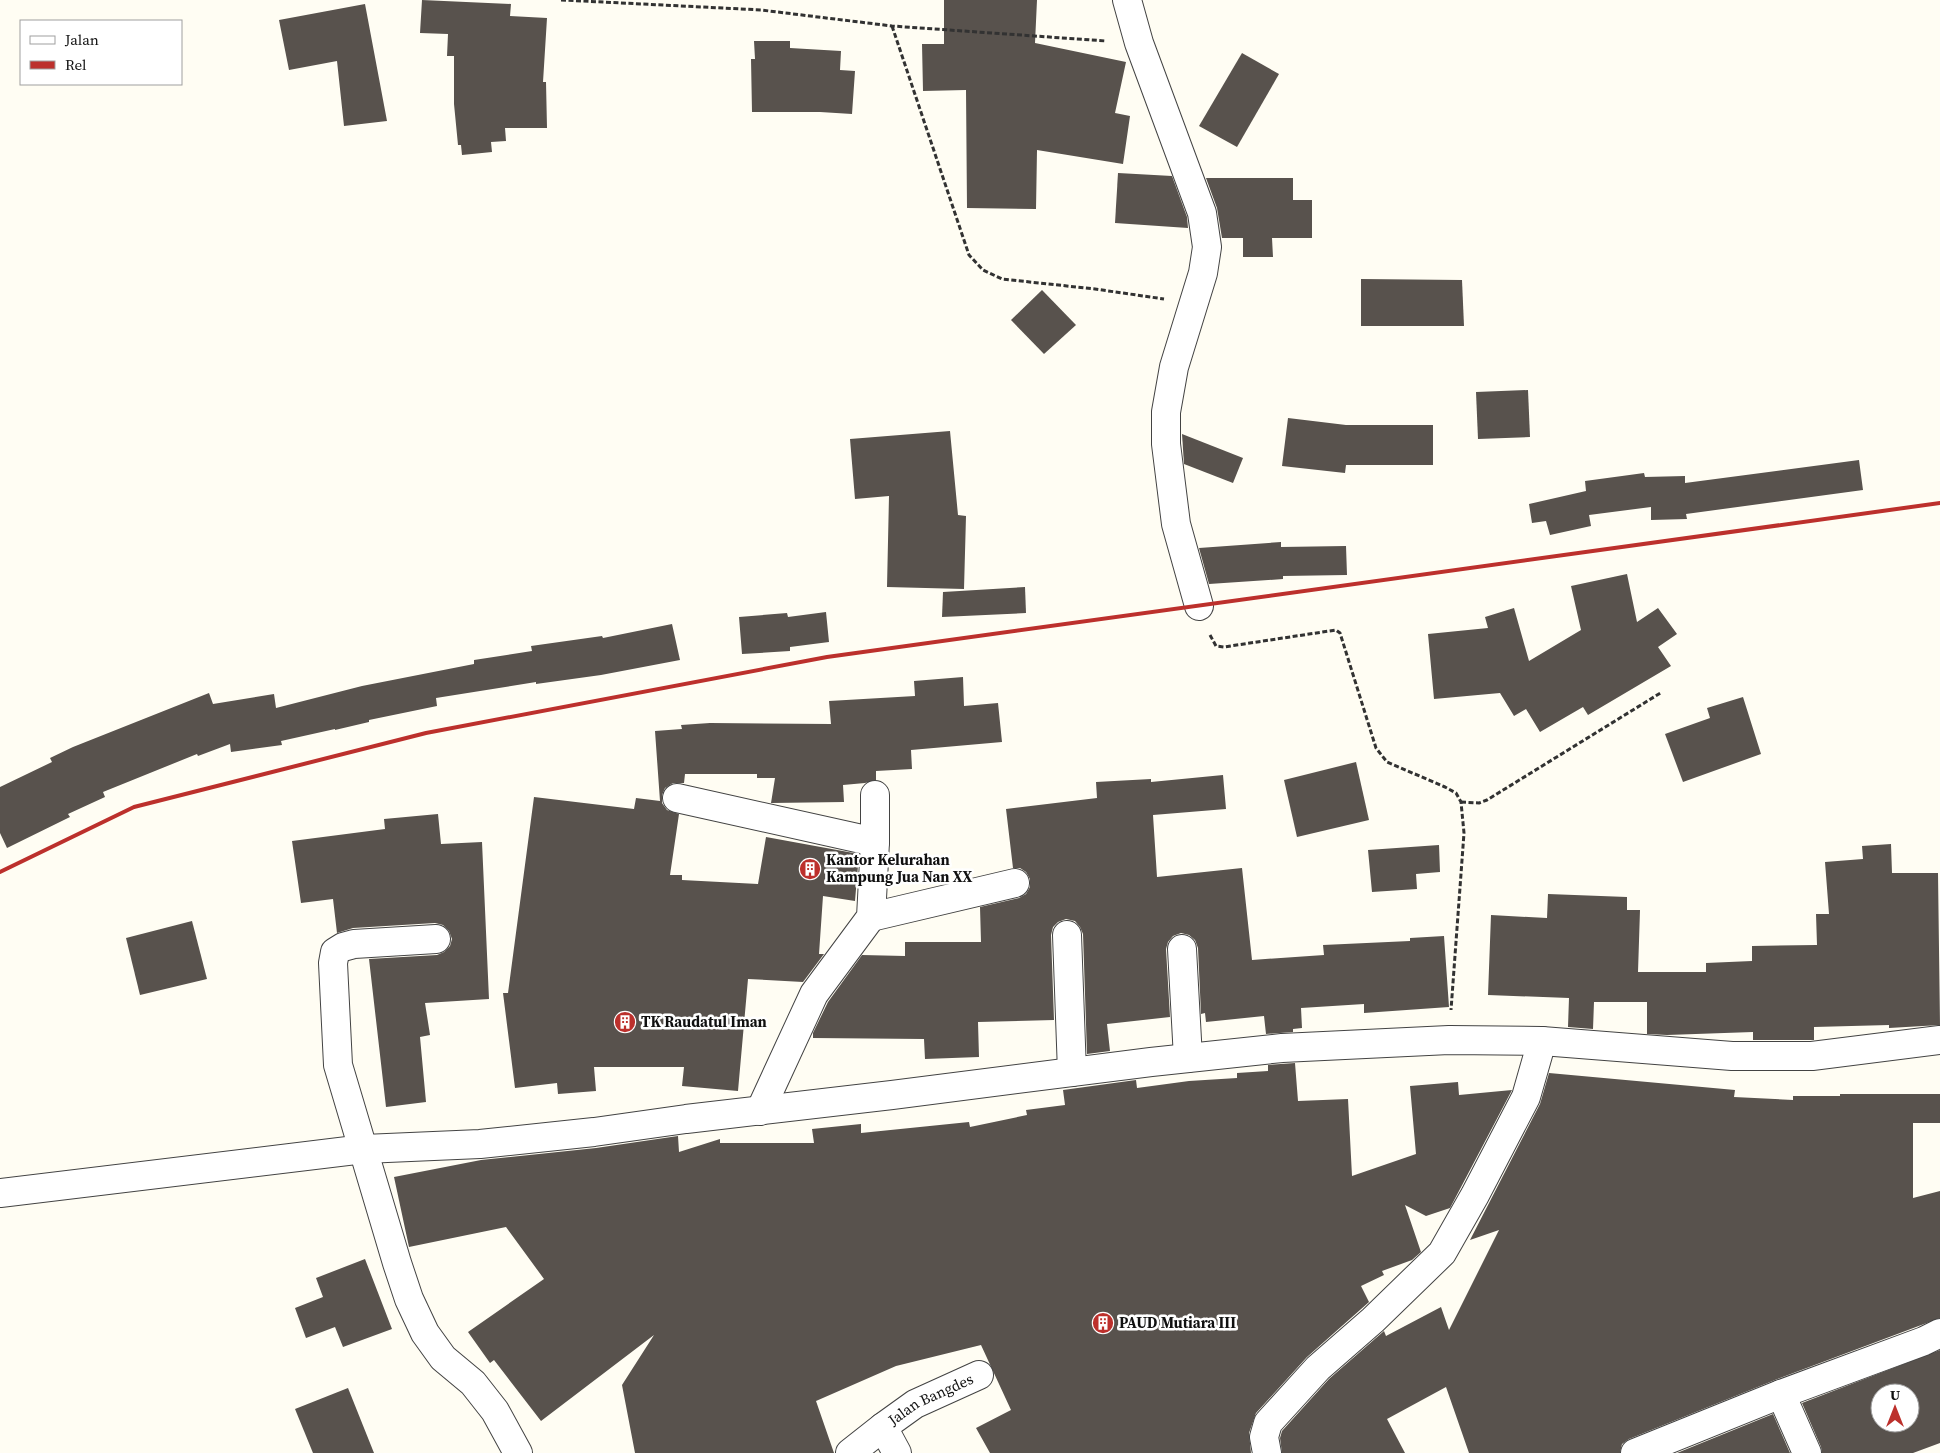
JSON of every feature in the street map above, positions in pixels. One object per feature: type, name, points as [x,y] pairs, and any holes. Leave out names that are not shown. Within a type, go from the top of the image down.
[{"type":"street","points":[[1127,0],[1139,44],[1202,213],[1207,247],[1203,273],[1174,367],[1166,412],[1166,444],[1176,524],[1199,606]]},
{"type":"street","points":[[760,1111],[814,994],[871,917],[875,842],[875,795]]},
{"type":"street","points":[[677,798],[875,842]]},
{"type":"street","points":[[871,917],[1015,882]]},
{"type":"street","points":[[1067,935],[1072,1072]]},
{"type":"street","points":[[436,939],[361,944],[343,947],[336,952],[333,964],[338,1065],[409,1299],[425,1333],[443,1358],[473,1383],[495,1412],[518,1453]]},
{"type":"street","points":[[1182,949],[1188,1058]]},
{"type":"street","points":[[0,1192],[364,1150],[480,1144],[594,1132],[1072,1072],[1282,1048],[1449,1040],[1542,1041],[1732,1056],[1812,1056],[1940,1040]]},
{"type":"street","points":[[1267,1453],[1264,1437],[1268,1423],[1318,1368],[1373,1320],[1442,1253],[1526,1098],[1542,1041]]},
{"type":"street","points":[[1635,1453],[1781,1394],[1924,1341],[1940,1333]]},
{"type":"street","name":"Jalan Bangdes","points":[[897,1453],[883,1427],[915,1404],[978,1375]]},
{"type":"street","points":[[1781,1394],[1807,1453]]},
{"type":"street","points":[[850,1453],[883,1427]]},
{"type":"path","points":[[561,0],[761,10],[892,26],[1139,44]]},
{"type":"path","points":[[892,26],[969,255],[984,270],[1002,279],[1095,289],[1193,303]]},
{"type":"path","points":[[1199,606],[1216,646],[1224,647],[1336,630],[1340,633],[1376,748],[1387,762],[1456,793],[1461,802],[1464,833],[1449,1040]]},
{"type":"path","points":[[1461,802],[1479,803],[1487,800],[1662,692]]},
{"type":"building","points":[[422,0],[511,4],[510,16],[547,18],[543,82],[546,82],[547,128],[505,128],[506,141],[491,142],[492,152],[462,155],[461,145],[458,145],[454,104],[454,56],[447,56],[448,34],[420,33]]},
{"type":"building","points":[[944,0],[1037,0],[1035,43],[1126,62],[1115,113],[1130,116],[1123,164],[1037,150],[1036,209],[967,208],[966,90],[923,91],[922,44],[944,44]]},
{"type":"building","points":[[365,4],[387,121],[344,126],[337,61],[289,70],[279,20]]},
{"type":"building","points":[[754,41],[790,41],[790,48],[841,51],[840,70],[855,71],[852,114],[752,112],[751,59],[755,59]]},
{"type":"building","points":[[1242,53],[1279,74],[1237,147],[1199,126]]},
{"type":"building","points":[[1118,173],[1172,176],[1187,217],[1188,228],[1115,223]]},
{"type":"building","points":[[1206,178],[1293,178],[1293,200],[1312,200],[1312,238],[1272,238],[1273,257],[1243,257],[1243,238],[1222,238],[1217,208]]},
{"type":"building","points":[[1361,279],[1462,280],[1464,326],[1361,326]]},
{"type":"building","points":[[1042,290],[1076,325],[1044,354],[1011,320]]},
{"type":"building","points":[[1528,390],[1530,437],[1478,439],[1476,392]]},
{"type":"building","points":[[1288,418],[1346,425],[1433,425],[1433,465],[1346,465],[1345,473],[1282,466]]},
{"type":"building","points":[[950,431],[958,515],[966,516],[964,589],[887,587],[889,496],[855,499],[850,439]]},
{"type":"building","points":[[1182,434],[1243,458],[1233,483],[1184,464]]},
{"type":"building","points":[[1859,460],[1863,490],[1686,514],[1687,519],[1651,520],[1651,507],[1589,515],[1591,526],[1550,535],[1546,521],[1532,523],[1529,504],[1586,491],[1585,481],[1644,473],[1645,477],[1685,476],[1685,483]]},
{"type":"building","points":[[1281,542],[1281,547],[1346,546],[1347,575],[1283,576],[1283,579],[1209,584],[1199,548]]},
{"type":"building","points":[[1627,574],[1637,622],[1658,608],[1677,634],[1658,647],[1671,666],[1588,715],[1583,707],[1540,732],[1526,709],[1514,716],[1500,693],[1434,699],[1428,634],[1488,628],[1485,617],[1514,608],[1529,661],[1581,630],[1571,586]]},
{"type":"building","points":[[1025,587],[1026,613],[942,617],[943,592]]},
{"type":"building","points":[[826,612],[829,642],[790,647],[790,651],[742,654],[739,617],[787,613],[788,617]]},
{"type":"building","points":[[672,624],[680,660],[601,675],[536,684],[536,682],[436,698],[437,706],[281,741],[282,745],[231,752],[230,744],[198,756],[197,754],[103,792],[105,797],[68,814],[70,817],[7,848],[0,833],[0,787],[52,762],[50,758],[73,747],[209,693],[213,704],[274,694],[276,708],[362,686],[474,664],[474,660],[532,651],[531,646],[602,636],[603,638]]},
{"type":"building","points":[[963,677],[964,706],[998,703],[1002,742],[911,750],[912,769],[876,771],[876,780],[843,785],[844,802],[771,803],[775,778],[757,778],[757,774],[685,774],[684,783],[673,783],[665,788],[662,795],[662,803],[667,810],[679,814],[670,875],[682,875],[682,880],[758,884],[766,837],[859,854],[855,901],[823,896],[819,954],[824,954],[803,982],[748,979],[738,1091],[682,1086],[684,1067],[594,1067],[596,1091],[558,1094],[557,1083],[515,1088],[503,993],[508,993],[534,797],[634,809],[636,798],[660,801],[655,731],[682,729],[681,725],[710,723],[831,724],[829,701],[915,696],[914,681]]},
{"type":"building","points":[[1743,697],[1761,754],[1683,782],[1665,734],[1710,718],[1707,708]]},
{"type":"building","points":[[1356,762],[1369,820],[1297,837],[1284,780]]},
{"type":"building","points":[[1223,775],[1226,809],[1153,815],[1157,877],[1242,868],[1252,960],[1324,955],[1323,945],[1410,941],[1410,938],[1444,936],[1449,1007],[1364,1013],[1364,1004],[1301,1008],[1302,1028],[1293,1029],[1293,1032],[1266,1034],[1264,1016],[1206,1022],[1205,1013],[1201,1014],[1198,948],[1195,940],[1189,935],[1181,933],[1173,936],[1168,942],[1166,949],[1170,1017],[1107,1024],[1110,1051],[1087,1054],[1083,934],[1075,921],[1066,919],[1058,922],[1053,927],[1051,935],[1054,1020],[978,1022],[979,1057],[925,1059],[924,1039],[813,1038],[813,1033],[828,1002],[862,955],[905,956],[905,942],[981,942],[980,907],[1019,898],[1026,894],[1030,887],[1030,879],[1026,872],[1020,868],[1013,868],[1006,809],[1097,798],[1096,782],[1151,779],[1151,782]]},
{"type":"building","points":[[438,814],[441,844],[482,842],[489,999],[425,1003],[430,1035],[420,1037],[426,1102],[386,1107],[369,959],[437,955],[444,952],[450,946],[452,939],[449,931],[443,925],[435,923],[353,928],[337,933],[333,899],[301,903],[292,841],[385,829],[384,819]]},
{"type":"building","points":[[1891,844],[1892,873],[1938,873],[1940,1025],[1889,1028],[1889,1025],[1814,1027],[1814,1040],[1753,1040],[1753,1032],[1647,1034],[1647,1002],[1594,1002],[1593,1029],[1568,1027],[1569,998],[1488,995],[1491,915],[1547,918],[1548,894],[1627,897],[1627,910],[1640,910],[1638,972],[1706,972],[1706,963],[1752,961],[1752,946],[1817,945],[1816,914],[1829,914],[1825,862],[1863,859],[1862,846]]},
{"type":"building","points":[[1439,845],[1440,872],[1416,874],[1417,889],[1372,892],[1368,850]]},
{"type":"building","points":[[192,921],[207,979],[140,995],[126,938]]},
{"type":"building","points":[[1295,1063],[1298,1101],[1348,1099],[1352,1176],[1416,1154],[1410,1086],[1458,1082],[1459,1095],[1512,1090],[1450,1208],[1426,1216],[1405,1205],[1421,1252],[1412,1260],[1382,1271],[1384,1275],[1361,1286],[1369,1302],[1307,1357],[1256,1413],[1249,1433],[1251,1453],[990,1453],[976,1428],[1011,1410],[981,1345],[896,1366],[816,1401],[834,1453],[635,1453],[622,1385],[654,1335],[541,1421],[494,1360],[490,1363],[468,1332],[544,1279],[506,1227],[409,1247],[394,1177],[481,1160],[596,1148],[678,1136],[679,1152],[720,1139],[720,1143],[814,1143],[812,1129],[861,1124],[861,1133],[969,1122],[970,1127],[1027,1115],[1026,1110],[1065,1105],[1063,1090],[1136,1080],[1137,1088],[1189,1081],[1237,1078],[1237,1073],[1268,1071],[1268,1065]]},
{"type":"building","points":[[1549,1073],[1735,1090],[1734,1097],[1793,1100],[1793,1096],[1840,1096],[1840,1094],[1940,1094],[1940,1123],[1913,1123],[1913,1198],[1940,1191],[1940,1318],[1775,1380],[1629,1439],[1622,1444],[1620,1453],[1469,1453],[1446,1387],[1387,1419],[1405,1453],[1282,1453],[1280,1438],[1282,1431],[1329,1379],[1384,1331],[1386,1336],[1441,1307],[1449,1330],[1499,1230],[1470,1240],[1540,1104]]},
{"type":"building","points":[[365,1259],[392,1329],[343,1347],[335,1327],[306,1338],[295,1308],[323,1297],[316,1278]]},
{"type":"building","points":[[1940,1350],[1940,1443],[1913,1453],[1822,1453],[1802,1403]]},
{"type":"building","points":[[348,1388],[374,1453],[313,1453],[295,1409]]},
{"type":"building","points":[[1773,1414],[1790,1453],[1677,1453]]},
{"type":"railway","points":[[0,872],[134,807],[426,733],[827,657],[1940,503]]},
{"type":"place","name":"Kantor Kelurahan Kampung Jua Nan XX","points":[[810,869]]},
{"type":"place","name":"TK Raudatul Iman","points":[[625,1022]]},
{"type":"place","name":"PAUD Mutiara III","points":[[1103,1323]]}]
